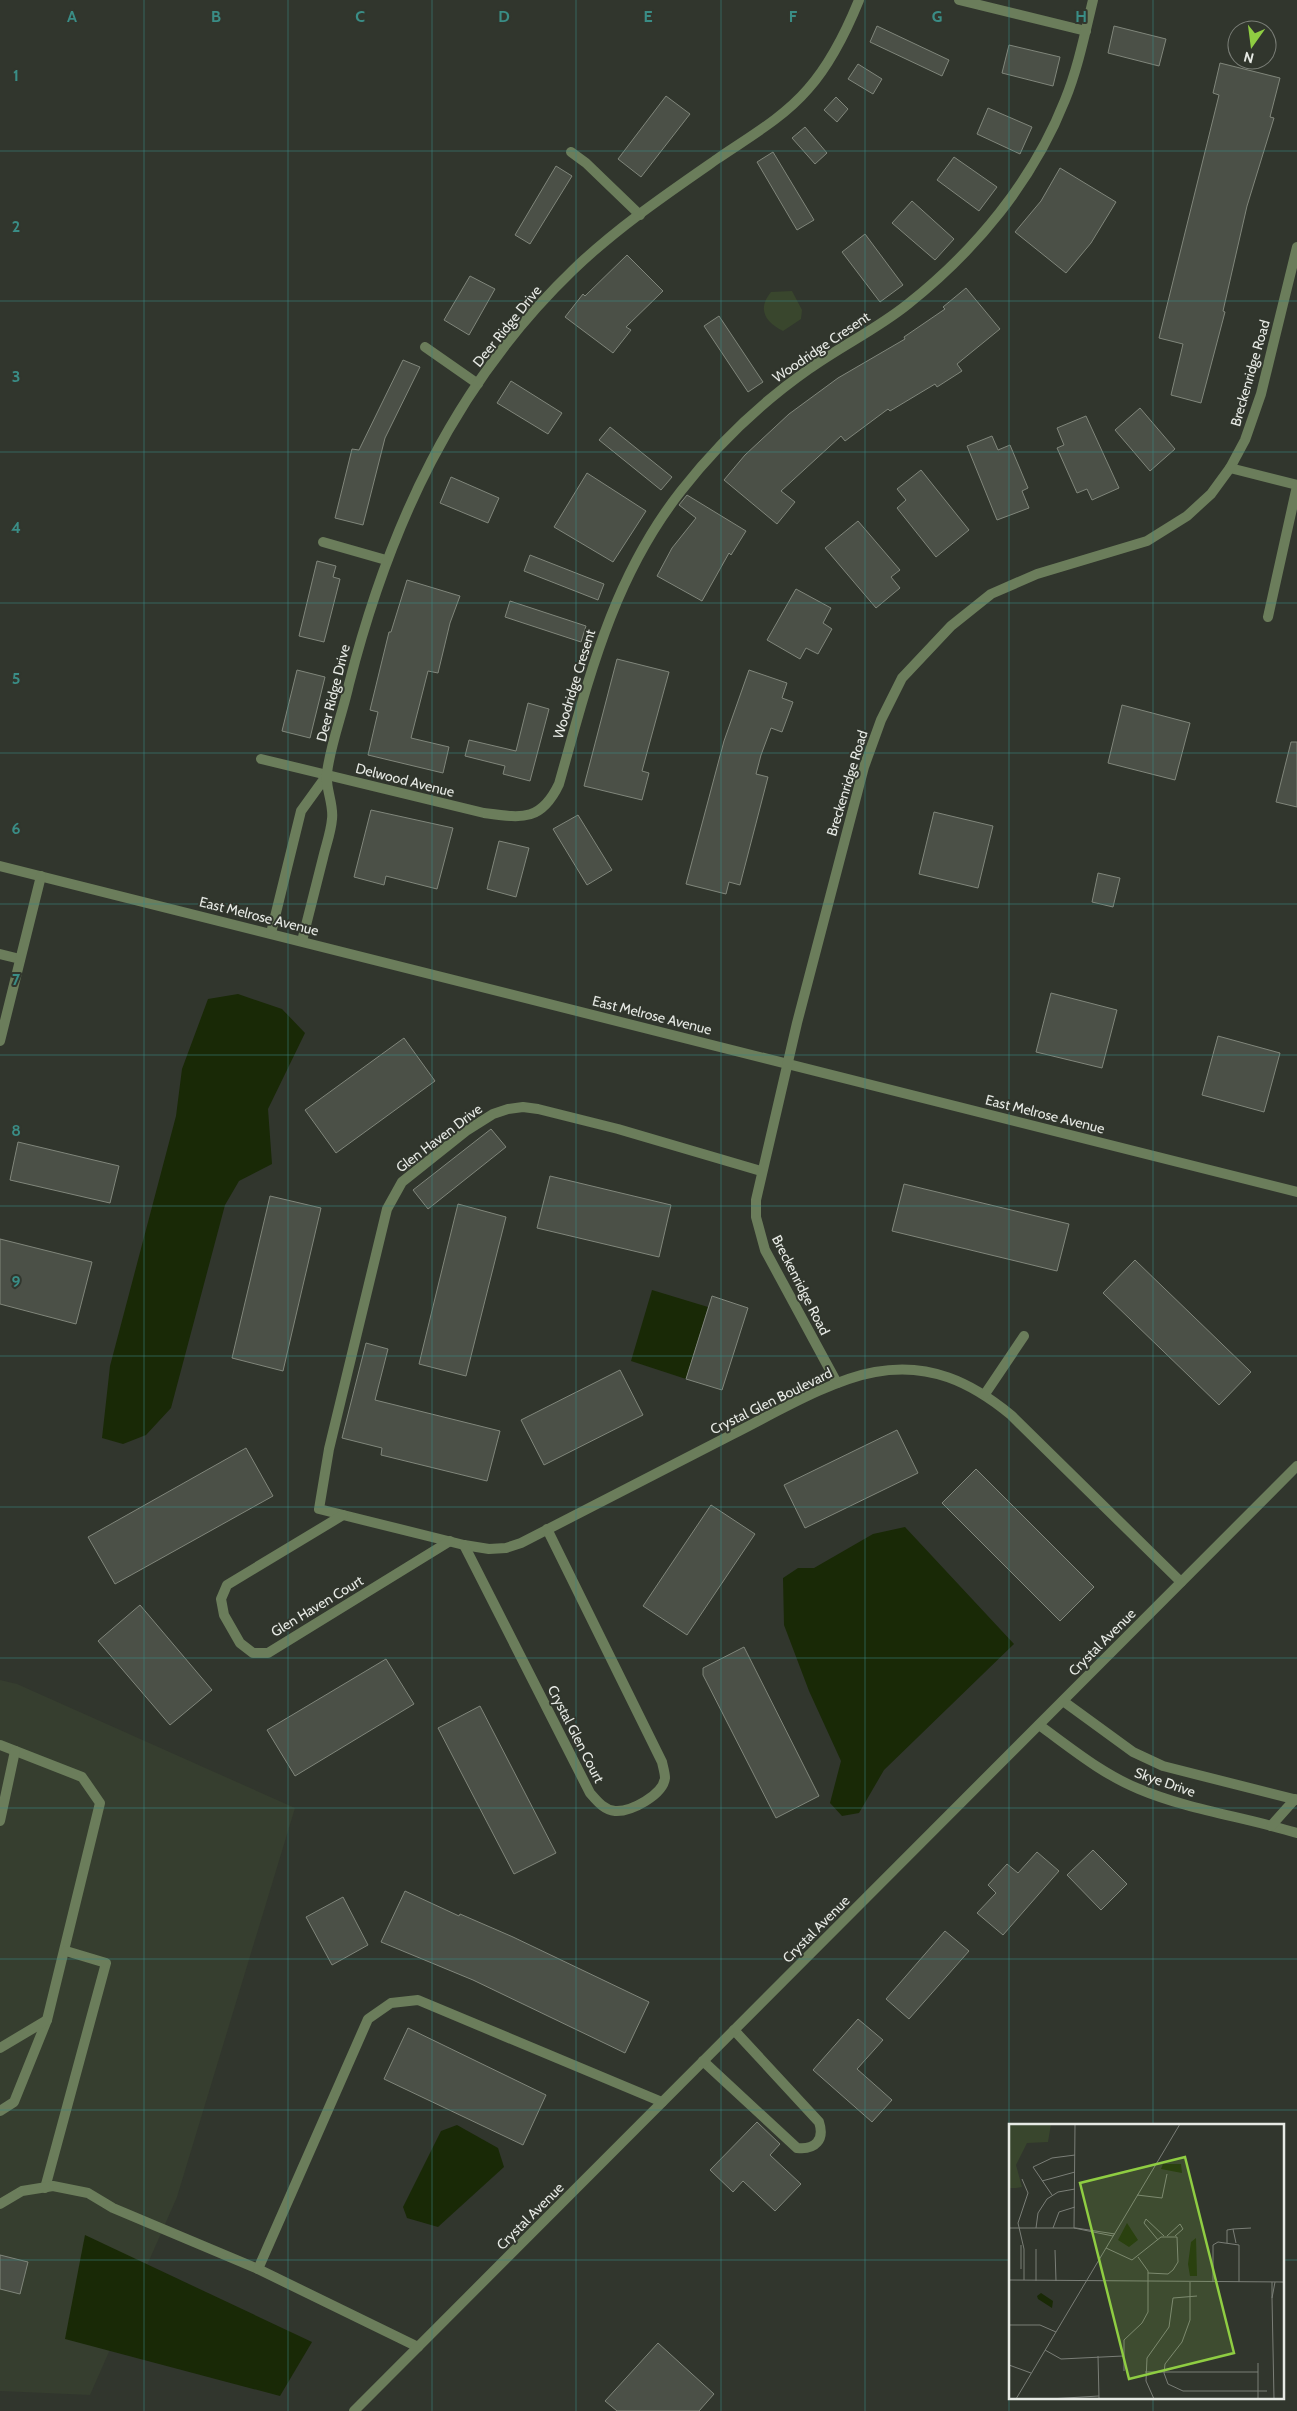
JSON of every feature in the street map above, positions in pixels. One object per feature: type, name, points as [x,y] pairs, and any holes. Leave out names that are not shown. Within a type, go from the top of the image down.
[{"type":"street","name":"Deer Ridge Drive","points":[[302,941],[332,819],[327,775],[361,639],[386,560],[411,499],[441,440],[478,384],[527,319],[572,270],[640,215],[716,160],[771,124],[806,92],[826,66],[850,24],[859,0]]},
{"type":"street","points":[[959,0],[1086,31]]},
{"type":"street","name":"Woodridge Cresent","points":[[542,809],[551,800],[559,784],[598,647],[619,595],[659,522],[681,490],[724,442],[772,398],[810,368],[906,306],[944,274],[979,238],[1020,186],[1046,144],[1066,99],[1086,31],[1092,0]]},
{"type":"street","points":[[571,152],[586,163],[640,215]]},
{"type":"street","name":"Breckenridge Road","points":[[837,1383],[765,1250],[759,1234],[756,1200],[761,1171],[864,766],[881,720],[902,678],[951,626],[990,594],[1036,574],[1147,541],[1187,516],[1205,500],[1230,468],[1245,440],[1261,394],[1293,281],[1297,247]]},
{"type":"street","points":[[425,347],[478,384]]},
{"type":"street","points":[[1230,468],[1297,486],[1268,616]]},
{"type":"street","points":[[324,542],[386,560]]},
{"type":"street","name":"Delwood Avenue","points":[[261,759],[484,813],[518,818],[542,809]]},
{"type":"street","name":"Deer Ridge Drive","points":[[271,933],[301,811],[327,775]]},
{"type":"street","name":"East Melrose Avenue","points":[[0,866],[1297,1192]]},
{"type":"street","points":[[0,1041],[41,876]]},
{"type":"street","points":[[0,954],[20,959]]},
{"type":"street","name":"Glen Haven Drive","points":[[319,1509],[329,1449],[386,1209],[402,1182],[466,1131],[493,1114],[508,1109],[538,1109],[618,1129],[761,1171]]},
{"type":"street","points":[[986,1394],[1024,1336]]},
{"type":"street","name":"Crystal Glen Boulevard","points":[[319,1509],[464,1545],[490,1549],[506,1548],[837,1383],[876,1372],[908,1370],[956,1379],[986,1394],[1011,1415],[1181,1582]]},
{"type":"street","name":"Crystal Avenue","points":[[354,2411],[1297,1466]]},
{"type":"street","name":"Glen Haven Court","points":[[343,1515],[228,1585],[221,1599],[224,1615],[240,1643],[253,1653],[268,1653],[450,1541]]},
{"type":"street","name":"Crystal Glen Court","points":[[464,1545],[590,1793],[600,1805],[615,1811],[630,1809],[659,1792],[665,1778],[662,1762],[547,1529]]},
{"type":"street","name":"Skye Drive","points":[[1063,1701],[1133,1752],[1163,1766],[1296,1799]]},
{"type":"street","name":"Skye Drive","points":[[1039,1726],[1095,1766],[1139,1789],[1169,1800],[1297,1833]]},
{"type":"street","points":[[0,1745],[82,1777],[100,1803],[66,1951],[47,2020],[14,2102],[0,2111]]},
{"type":"street","points":[[0,1821],[15,1751]]},
{"type":"street","points":[[1271,1826],[1296,1799]]},
{"type":"street","points":[[44,2188],[106,1963],[66,1951]]},
{"type":"street","points":[[258,2269],[368,2019],[391,2003],[418,2000],[662,2102]]},
{"type":"street","points":[[0,2048],[47,2020]]},
{"type":"street","points":[[703,2061],[797,2148],[808,2149],[818,2143],[822,2132],[819,2122],[734,2030]]},
{"type":"street","points":[[0,2204],[22,2191],[53,2186],[88,2193],[113,2208],[258,2269],[418,2347]]},
{"type":"shaded area","points":[[792,291],[802,310],[801,319],[783,331],[768,319],[765,314],[764,304],[771,292]]},
{"type":"shaded area","points":[[238,994],[282,1009],[305,1033],[268,1109],[272,1164],[239,1181],[225,1205],[171,1408],[146,1435],[123,1444],[102,1438],[110,1366],[176,1116],[182,1069],[208,999]]},
{"type":"shaded area","points":[[652,1290],[708,1307],[686,1379],[631,1361]]},
{"type":"shaded area","points":[[905,1527],[1014,1644],[884,1770],[859,1813],[842,1816],[830,1803],[841,1761],[809,1691],[784,1625],[783,1578],[798,1568],[814,1568],[873,1534]]},
{"type":"shaded area","points":[[0,1680],[17,1684],[295,1808],[177,2197],[90,2395],[0,2391]]},
{"type":"shaded area","points":[[457,2125],[498,2148],[504,2167],[438,2227],[407,2218],[403,2207],[441,2131]]},
{"type":"shaded area","points":[[85,2235],[312,2342],[280,2396],[65,2339]]},
{"type":"building","points":[[877,26],[949,60],[942,76],[870,42]]},
{"type":"building","points":[[1114,26],[1166,39],[1159,66],[1108,53]]},
{"type":"building","points":[[1009,45],[1060,57],[1053,86],[1002,73]]},
{"type":"building","points":[[1220,63],[1227,65],[1227,70],[1248,70],[1280,78],[1270,117],[1274,118],[1247,206],[1223,311],[1225,312],[1201,403],[1171,395],[1183,344],[1159,338],[1219,95],[1213,93]]},
{"type":"building","points":[[858,64],[882,79],[873,94],[848,79]]},
{"type":"building","points":[[666,96],[690,114],[641,177],[618,159]]},
{"type":"building","points":[[836,97],[848,109],[837,122],[824,110]]},
{"type":"building","points":[[988,108],[1032,127],[1020,154],[977,134]]},
{"type":"building","points":[[805,127],[827,153],[815,164],[792,138]]},
{"type":"building","points":[[773,152],[814,220],[797,230],[757,162]]},
{"type":"building","points":[[954,157],[997,187],[979,211],[937,180]]},
{"type":"building","points":[[556,166],[572,176],[530,244],[515,235]]},
{"type":"building","points":[[1060,168],[1116,202],[1091,243],[1066,273],[1015,232],[1041,201]]},
{"type":"building","points":[[912,201],[954,239],[935,260],[892,223]]},
{"type":"building","points":[[865,234],[903,285],[880,302],[842,252]]},
{"type":"building","points":[[627,255],[663,291],[626,327],[631,330],[613,353],[565,317],[583,294],[585,296]]},
{"type":"building","points":[[470,276],[495,289],[469,335],[444,320]]},
{"type":"building","points":[[966,288],[1000,329],[957,364],[962,371],[937,387],[935,384],[890,411],[888,409],[845,441],[841,436],[781,491],[795,502],[777,524],[724,480],[745,455],[789,414],[838,378],[905,339],[904,337],[945,309],[943,307]]},
{"type":"building","points":[[719,316],[763,382],[748,392],[704,326]]},
{"type":"building","points":[[403,360],[420,367],[385,438],[363,525],[335,518],[352,449],[359,450]]},
{"type":"building","points":[[511,381],[562,413],[548,434],[497,403]]},
{"type":"building","points":[[1140,408],[1175,449],[1150,471],[1115,430]]},
{"type":"building","points":[[1086,416],[1119,488],[1092,500],[1087,489],[1077,493],[1057,448],[1064,445],[1057,428]]},
{"type":"building","points":[[610,427],[672,477],[661,490],[599,440]]},
{"type":"building","points":[[992,436],[998,450],[1010,445],[1028,488],[1022,491],[1029,508],[997,520],[967,446]]},
{"type":"building","points":[[921,470],[969,530],[936,557],[897,508],[906,500],[897,489]]},
{"type":"building","points":[[587,473],[646,511],[613,562],[554,527]]},
{"type":"building","points":[[451,477],[499,498],[488,523],[440,503]]},
{"type":"building","points":[[687,495],[746,531],[731,555],[729,553],[702,601],[657,576],[672,548],[696,518],[679,505]]},
{"type":"building","points":[[858,521],[900,570],[891,577],[900,588],[876,608],[825,548]]},
{"type":"building","points":[[530,555],[604,584],[598,600],[524,571]]},
{"type":"building","points":[[317,561],[336,566],[333,577],[340,579],[324,642],[299,636]]},
{"type":"building","points":[[407,580],[460,596],[450,623],[438,673],[428,671],[411,738],[449,747],[443,773],[368,755],[378,712],[370,710],[389,632],[391,632]]},
{"type":"building","points":[[796,589],[831,608],[823,623],[832,629],[818,654],[806,648],[800,659],[767,640]]},
{"type":"building","points":[[510,601],[586,626],[581,642],[505,617]]},
{"type":"building","points":[[617,659],[669,672],[642,771],[649,773],[642,800],[584,786]]},
{"type":"building","points":[[297,670],[325,677],[310,738],[282,731]]},
{"type":"building","points":[[749,670],[787,683],[782,698],[793,702],[782,732],[771,728],[761,755],[756,774],[768,777],[740,885],[729,882],[726,894],[686,884],[724,741]]},
{"type":"building","points":[[528,703],[549,709],[530,781],[503,774],[505,766],[465,756],[469,740],[516,751]]},
{"type":"building","points":[[1122,705],[1190,723],[1175,780],[1108,763]]},
{"type":"building","points":[[1291,742],[1297,742],[1297,807],[1276,802]]},
{"type":"building","points":[[371,810],[453,828],[437,889],[386,876],[384,885],[354,877]]},
{"type":"building","points":[[934,812],[993,826],[978,888],[919,874]]},
{"type":"building","points":[[578,815],[612,870],[587,885],[553,829]]},
{"type":"building","points":[[499,841],[529,848],[516,897],[487,889]]},
{"type":"building","points":[[1098,873],[1120,878],[1113,907],[1092,902]]},
{"type":"building","points":[[1051,993],[1117,1010],[1102,1068],[1036,1052]]},
{"type":"building","points":[[1218,1036],[1280,1053],[1264,1112],[1202,1095]]},
{"type":"building","points":[[404,1038],[435,1081],[336,1153],[305,1110]]},
{"type":"building","points":[[491,1129],[506,1147],[428,1209],[413,1190]]},
{"type":"building","points":[[18,1142],[119,1166],[110,1203],[10,1180]]},
{"type":"building","points":[[550,1176],[671,1205],[659,1257],[537,1228]]},
{"type":"building","points":[[904,1184],[1069,1224],[1057,1271],[892,1231]]},
{"type":"building","points":[[270,1196],[321,1208],[283,1371],[232,1358]]},
{"type":"building","points":[[458,1204],[506,1217],[466,1376],[419,1364]]},
{"type":"building","points":[[0,1239],[92,1262],[76,1324],[0,1304]]},
{"type":"building","points":[[1135,1260],[1251,1372],[1219,1405],[1103,1293]]},
{"type":"building","points":[[712,1296],[748,1308],[722,1390],[686,1379]]},
{"type":"building","points":[[366,1343],[388,1349],[375,1400],[500,1431],[487,1481],[381,1455],[382,1448],[342,1438]]},
{"type":"building","points":[[620,1370],[643,1415],[544,1465],[521,1420]]},
{"type":"building","points":[[897,1430],[918,1473],[805,1528],[784,1485]]},
{"type":"building","points":[[246,1448],[273,1496],[115,1584],[88,1537]]},
{"type":"building","points":[[976,1469],[1094,1587],[1060,1621],[942,1503]]},
{"type":"building","points":[[711,1505],[755,1534],[687,1635],[643,1606]]},
{"type":"building","points":[[140,1605],[212,1690],[170,1725],[98,1641]]},
{"type":"building","points":[[744,1647],[819,1796],[776,1818],[703,1675],[703,1668]]},
{"type":"building","points":[[386,1659],[414,1704],[295,1776],[267,1730]]},
{"type":"building","points":[[480,1706],[556,1853],[514,1874],[438,1728]]},
{"type":"building","points":[[1093,1850],[1127,1884],[1101,1910],[1067,1875]]},
{"type":"building","points":[[1037,1852],[1059,1871],[1003,1935],[977,1913],[996,1893],[988,1885],[1007,1864],[1018,1873]]},
{"type":"building","points":[[405,1891],[459,1916],[460,1914],[513,1937],[649,2002],[625,2053],[473,1980],[381,1942]]},
{"type":"building","points":[[343,1897],[368,1945],[332,1965],[306,1917]]},
{"type":"building","points":[[945,1931],[969,1951],[909,2019],[886,1999]]},
{"type":"building","points":[[858,2019],[883,2040],[857,2069],[892,2100],[872,2122],[813,2070]]},
{"type":"building","points":[[408,2028],[546,2095],[523,2145],[384,2079]]},
{"type":"building","points":[[757,2122],[780,2144],[770,2155],[801,2184],[775,2211],[743,2181],[733,2192],[710,2170]]},
{"type":"building","points":[[0,2255],[28,2262],[20,2294],[0,2289]]},
{"type":"building","points":[[658,2343],[714,2394],[699,2411],[617,2411],[605,2401]]}]
